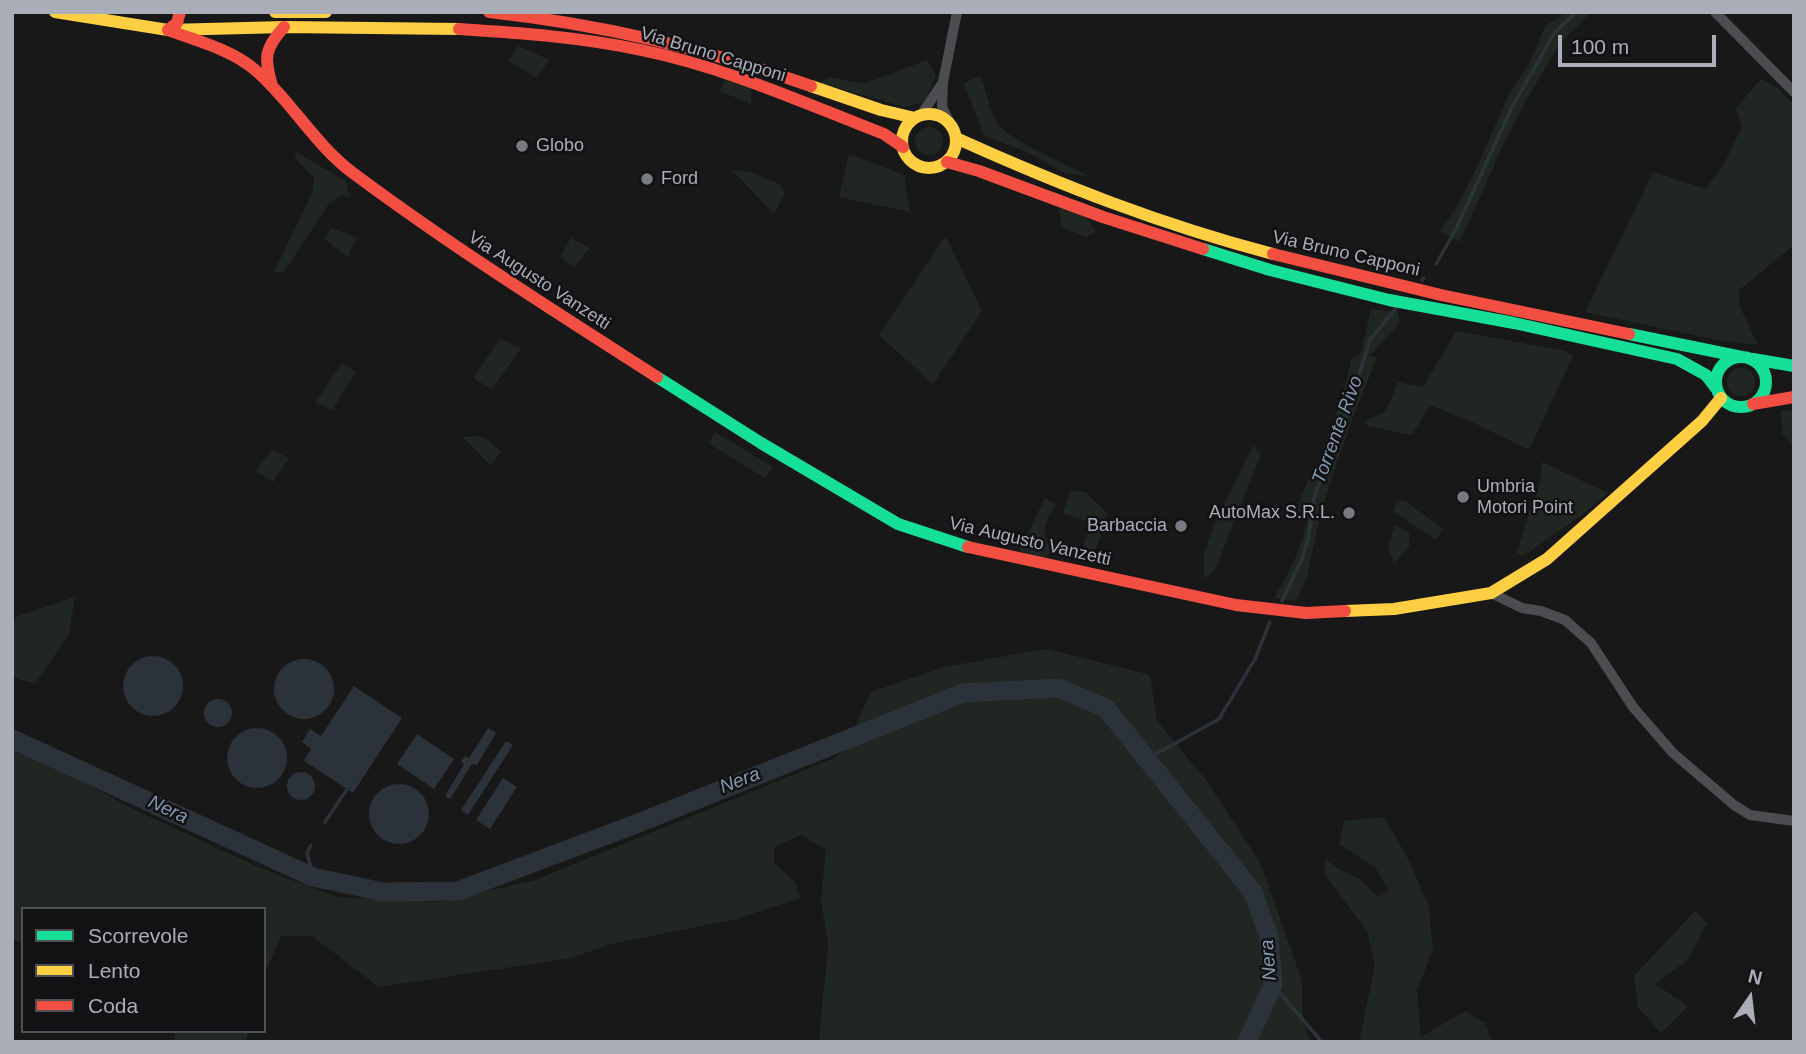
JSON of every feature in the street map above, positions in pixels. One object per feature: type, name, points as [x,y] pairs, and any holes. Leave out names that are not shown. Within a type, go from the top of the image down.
[{"type":"main road","name":"Via Bruno Capponi","points":[[55,12],[168,30],[284,27],[448,28],[557,34],[643,50],[736,76],[884,134],[903,147],[907,156],[920,166],[934,168],[947,162],[979,171],[1103,217],[1270,270],[1389,300],[1514,323],[1677,359],[1706,375],[1719,393]]},
{"type":"main road","points":[[168,30],[177,23],[180,12]]},
{"type":"main road","points":[[275,12],[326,12]]},
{"type":"main road","name":"Via Bruno Capponi","points":[[489,12],[566,20],[673,43],[783,76],[889,113],[918,117],[937,115],[951,125]]},
{"type":"main road","name":"Via Augusto Vanzetti","points":[[272,87],[265,59],[266,50],[284,27]]},
{"type":"main road","name":"Via Augusto Vanzetti","points":[[168,30],[234,55],[254,69],[272,87],[314,137],[350,172],[451,245],[761,443],[898,524],[987,553],[1236,605],[1306,613],[1394,609],[1490,593],[1547,559],[1702,421],[1719,393]]},
{"type":"main road","points":[[903,147],[904,131],[918,117]]},
{"type":"main road","points":[[947,162],[955,151],[956,138],[951,125]]},
{"type":"main road","name":"Via Bruno Capponi","points":[[956,138],[995,157],[1081,191],[1271,256],[1794,366]]},
{"type":"main road","points":[[1752,404],[1763,392],[1765,376],[1757,362],[1734,358],[1721,366],[1715,380],[1719,393],[1736,406],[1752,404],[1794,397]]},
{"type":"street","points":[[951,125],[942,107],[943,82],[957,12]]},
{"type":"street","points":[[1715,12],[1794,92]]},
{"type":"street","points":[[918,117],[943,82]]},
{"type":"street","points":[[1490,593],[1522,608],[1541,611],[1565,620],[1591,643],[1633,707],[1673,753],[1734,805],[1750,815],[1794,821]]},
{"type":"shaded area","points":[[1566,12],[1591,12],[1559,45],[1532,90],[1502,147],[1460,242],[1440,231],[1457,206],[1478,165],[1509,94],[1529,64],[1545,26]]},
{"type":"shaded area","points":[[519,46],[549,60],[537,78],[509,61]]},
{"type":"shaded area","points":[[927,60],[936,75],[924,102],[904,107],[820,83],[829,77],[864,84]]},
{"type":"shaded area","points":[[980,76],[994,117],[1003,129],[1025,144],[1089,176],[1067,174],[1027,152],[984,136],[964,83]]},
{"type":"shaded area","points":[[1761,79],[1778,88],[1794,105],[1794,125],[1791,130],[1794,136],[1794,245],[1739,290],[1740,307],[1758,345],[1717,340],[1585,312],[1653,172],[1706,189],[1725,162],[1742,127],[1736,108]]},
{"type":"shaded area","points":[[725,80],[751,86],[751,104],[720,91]]},
{"type":"shaded area","points":[[929,127],[939,131],[943,141],[939,151],[929,155],[919,151],[915,141],[919,131]]},
{"type":"shaded area","points":[[296,152],[346,181],[350,198],[342,195],[328,205],[284,272],[274,272],[312,193],[314,178],[295,158]]},
{"type":"shaded area","points":[[849,154],[904,175],[910,212],[839,197]]},
{"type":"shaded area","points":[[732,170],[751,172],[781,185],[784,195],[774,214]]},
{"type":"shaded area","points":[[1059,203],[1085,216],[1096,232],[1086,237],[1061,227]]},
{"type":"shaded area","points":[[331,228],[357,238],[348,257],[324,239]]},
{"type":"shaded area","points":[[571,238],[590,248],[574,267],[560,257]]},
{"type":"shaded area","points":[[944,238],[947,239],[982,311],[933,384],[879,335]]},
{"type":"shaded area","points":[[1371,309],[1398,312],[1400,323],[1370,355],[1377,358],[1351,422],[1321,511],[1307,577],[1296,601],[1274,598],[1299,549],[1308,517],[1297,510],[1308,479],[1317,473],[1351,360],[1361,353]]},
{"type":"shaded area","points":[[1456,331],[1566,351],[1573,356],[1529,450],[1430,405],[1412,435],[1367,426],[1366,419],[1380,415],[1388,406],[1397,382],[1423,387]]},
{"type":"shaded area","points":[[500,339],[521,348],[492,389],[473,378]]},
{"type":"shaded area","points":[[342,363],[356,372],[332,410],[315,403]]},
{"type":"shaded area","points":[[1741,368],[1751,372],[1755,382],[1751,392],[1741,396],[1731,392],[1727,382],[1731,372]]},
{"type":"shaded area","points":[[1781,410],[1794,411],[1794,446],[1782,433]]},
{"type":"shaded area","points":[[715,432],[773,467],[765,478],[709,444]]},
{"type":"shaded area","points":[[482,436],[501,451],[491,466],[463,437]]},
{"type":"shaded area","points":[[1253,445],[1261,454],[1215,570],[1204,579],[1204,554],[1214,525]]},
{"type":"shaded area","points":[[272,450],[289,458],[273,482],[255,471]]},
{"type":"shaded area","points":[[1542,462],[1608,493],[1582,515],[1523,556],[1516,554],[1541,477]]},
{"type":"shaded area","points":[[1070,491],[1085,492],[1107,513],[1092,557],[1081,552],[1092,523],[1063,513]]},
{"type":"shaded area","points":[[1045,498],[1056,504],[1045,526],[1046,537],[1052,550],[1045,559],[1019,551]]},
{"type":"shaded area","points":[[1404,500],[1443,529],[1436,540],[1393,511],[1397,501]]},
{"type":"shaded area","points":[[1395,526],[1409,532],[1409,547],[1394,564],[1388,547]]},
{"type":"shaded area","points":[[75,597],[69,634],[35,684],[12,677],[12,621],[18,616]]},
{"type":"shaded area","points":[[1046,649],[1150,675],[1157,721],[1206,780],[1261,864],[1302,981],[1302,1020],[1310,1042],[819,1042],[828,944],[821,900],[826,850],[801,835],[775,847],[774,863],[795,882],[801,898],[736,919],[611,944],[571,958],[379,987],[312,936],[281,936],[266,970],[266,907],[21,907],[21,942],[12,941],[12,749],[30,753],[129,807],[260,868],[337,897],[440,902],[535,880],[832,759],[844,751],[871,692],[944,667]]},
{"type":"shaded area","points":[[147,656],[159,656],[175,664],[181,674],[181,698],[175,708],[159,716],[147,716],[131,708],[123,692],[123,680],[131,664]]},
{"type":"shaded area","points":[[298,659],[310,659],[329,672],[334,689],[332,701],[321,714],[310,719],[298,719],[279,706],[274,695],[274,683],[287,664]]},
{"type":"shaded area","points":[[354,686],[402,718],[353,793],[304,761],[311,749],[302,742],[310,729],[321,736]]},
{"type":"shaded area","points":[[218,699],[228,703],[232,713],[228,723],[218,727],[208,723],[204,713],[208,703]]},
{"type":"shaded area","points":[[251,728],[263,728],[282,741],[287,758],[285,770],[274,783],[263,788],[251,788],[232,775],[227,764],[227,752],[240,733]]},
{"type":"shaded area","points":[[488,728],[496,733],[477,765],[472,764],[450,799],[445,796],[464,764],[461,762],[465,756],[469,758]]},
{"type":"shaded area","points":[[417,734],[454,759],[434,789],[397,764]]},
{"type":"shaded area","points":[[506,741],[513,745],[468,815],[461,810]]},
{"type":"shaded area","points":[[301,772],[311,776],[315,786],[311,796],[301,800],[291,796],[287,786],[291,776]]},
{"type":"shaded area","points":[[503,778],[517,787],[490,829],[476,820]]},
{"type":"shaded area","points":[[393,784],[405,784],[424,797],[429,814],[427,826],[416,839],[405,844],[393,844],[374,831],[369,820],[369,808],[382,789]]},
{"type":"shaded area","points":[[1384,817],[1406,855],[1429,906],[1433,950],[1417,990],[1421,1037],[1465,1011],[1485,1023],[1492,1042],[1359,1042],[1375,966],[1367,931],[1325,875],[1325,858],[1337,868],[1360,879],[1378,897],[1389,891],[1375,867],[1339,844],[1344,821]]},
{"type":"shaded area","points":[[1696,910],[1707,924],[1688,960],[1655,984],[1688,1006],[1661,1033],[1638,1007],[1634,976]]},
{"type":"shaded area","points":[[175,1033],[248,1033],[246,1042],[174,1042]]},
{"type":"waterway","name":"Torrente Rivo","points":[[1436,264],[1455,231],[1512,107],[1555,32],[1576,12]]},
{"type":"waterway","name":"Torrente Rivo","points":[[1282,601],[1302,559],[1314,498],[1351,400],[1370,340],[1397,307]]},
{"type":"waterway","name":"Torrente Rivo","points":[[1147,759],[1219,719],[1255,659],[1270,622]]},
{"type":"waterway","name":"Nera","points":[[12,739],[313,877],[383,892],[458,891],[641,822],[963,693],[1059,688],[1106,708],[1253,892],[1269,937],[1273,985],[1247,1042]]},
{"type":"waterway","points":[[325,822],[347,789]]},
{"type":"waterway","points":[[311,845],[307,853],[313,877]]},
{"type":"waterway","points":[[1273,985],[1322,1042]]},
{"type":"traffic: fast","points":[[1203,249],[1270,270],[1389,300],[1514,323],[1677,359],[1706,375],[1716,388]]},
{"type":"traffic: fast","points":[[1629,334],[1742,357]]},
{"type":"traffic: fast","points":[[1741,357],[1759,364],[1766,382],[1759,400],[1741,407],[1723,400],[1716,382],[1723,364],[1741,357]]},
{"type":"traffic: fast","points":[[1753,359],[1794,366]]},
{"type":"traffic: fast","points":[[657,377],[761,443],[898,524],[968,547]]},
{"type":"traffic: slow","points":[[55,12],[168,30],[284,27],[459,29]]},
{"type":"traffic: slow","points":[[275,12],[326,12]]},
{"type":"traffic: slow","points":[[811,86],[881,110],[915,118]]},
{"type":"traffic: slow","points":[[929,114],[948,122],[956,141],[948,160],[929,168],[910,160],[902,141],[910,122],[929,114]]},
{"type":"traffic: slow","points":[[956,138],[1112,203],[1273,254]]},
{"type":"traffic: slow","points":[[1345,611],[1394,609],[1491,593],[1547,559],[1702,421],[1721,398]]},
{"type":"traffic: jam","points":[[168,30],[177,23],[180,12]]},
{"type":"traffic: jam","points":[[489,12],[571,23],[692,49],[811,86]]},
{"type":"traffic: jam","points":[[272,86],[267,54],[284,27]]},
{"type":"traffic: jam","points":[[459,29],[573,39],[672,57],[794,98],[884,134],[903,147]]},
{"type":"traffic: jam","points":[[168,30],[213,46],[245,62],[280,94],[326,149],[353,173],[465,252],[657,377]]},
{"type":"traffic: jam","points":[[947,162],[1203,249]]},
{"type":"traffic: jam","points":[[1273,254],[1441,295],[1629,334]]},
{"type":"traffic: jam","points":[[1753,404],[1794,397]]},
{"type":"traffic: jam","points":[[968,547],[1236,605],[1306,613],[1345,611]]},
{"type":"place","name":"Globo","points":[[522,146]]},
{"type":"place","name":"Ford","points":[[647,179]]},
{"type":"place","name":"Umbria Motori Point","points":[[1463,497]]},
{"type":"place","name":"AutoMax S.R.L.","points":[[1349,513]]},
{"type":"place","name":"Barbaccia","points":[[1181,526]]}]
